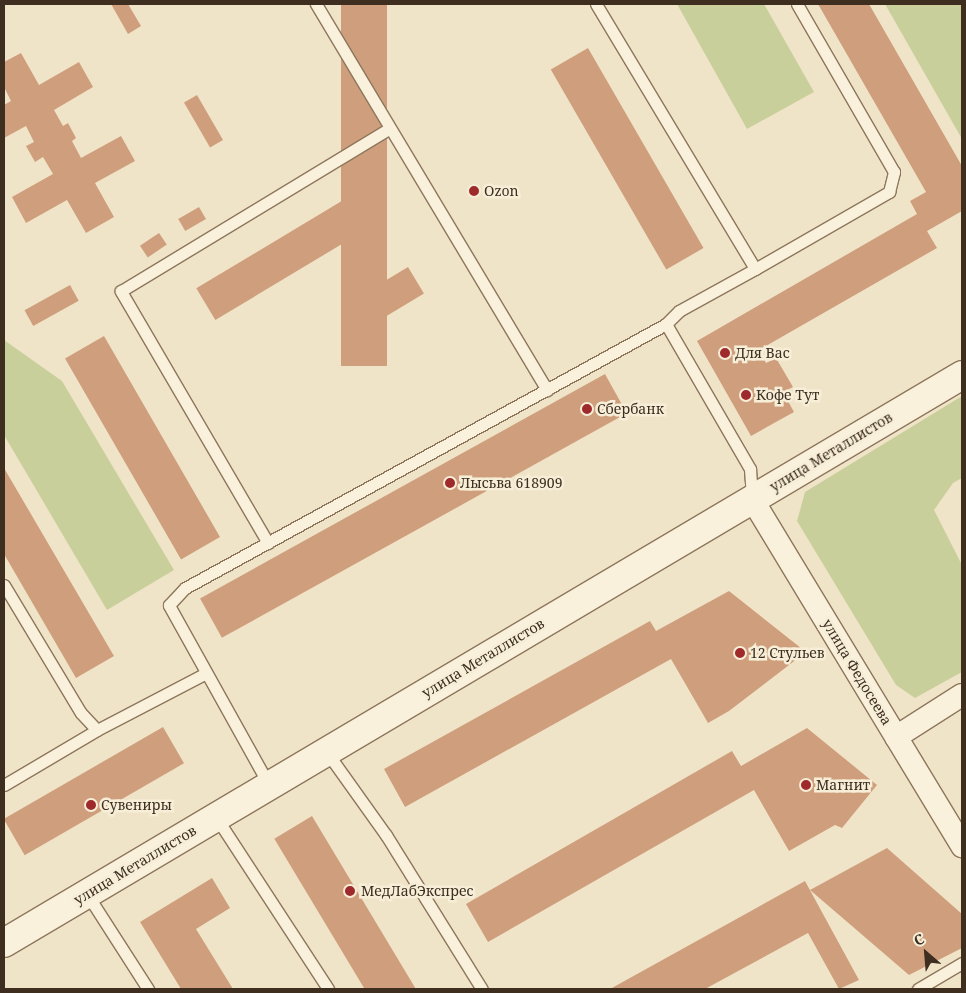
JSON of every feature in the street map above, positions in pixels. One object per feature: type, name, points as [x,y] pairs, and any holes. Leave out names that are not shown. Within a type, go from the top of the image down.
[{"type":"street","name":"улица Металлистов","points":[[4,943],[962,375]]},
{"type":"street","name":"улица Федосеева","points":[[752,499],[962,846]]},
{"type":"street","points":[[896,737],[962,694]]},
{"type":"lane","points":[[316,4],[389,130],[547,390]]},
{"type":"lane","points":[[596,4],[755,269]]},
{"type":"lane","points":[[269,785],[169,605],[185,588],[666,324],[679,311],[889,192],[894,172],[797,4]]},
{"type":"lane","points":[[268,543],[121,291],[389,130]]},
{"type":"lane","points":[[666,324],[750,469],[752,499]]},
{"type":"lane","points":[[4,585],[81,713],[97,730]]},
{"type":"lane","points":[[4,785],[97,730],[206,673]]},
{"type":"lane","points":[[326,751],[386,835],[482,989]]},
{"type":"lane","points":[[216,817],[328,989]]},
{"type":"lane","points":[[87,894],[148,989]]},
{"type":"lane","points":[[918,989],[962,963]]},
{"type":"green space","points":[[677,4],[764,4],[814,92],[747,129]]},
{"type":"green space","points":[[885,4],[962,4],[962,139]]},
{"type":"green space","points":[[4,340],[62,381],[174,570],[107,610],[4,435]]},
{"type":"green space","points":[[962,396],[962,478],[953,483],[934,510],[962,565],[962,672],[915,698],[896,685],[797,521],[805,492]]},
{"type":"building","points":[[111,4],[128,4],[141,26],[128,34]]},
{"type":"building","points":[[341,4],[387,4],[387,366],[341,366]]},
{"type":"building","points":[[818,4],[869,4],[962,166],[962,211],[927,231],[937,248],[759,350],[766,363],[776,358],[793,387],[783,392],[794,412],[751,436],[697,341],[917,214],[910,201],[926,192]]},
{"type":"building","points":[[588,48],[704,248],[666,270],[551,70]]},
{"type":"building","points":[[21,53],[39,85],[79,62],[93,87],[54,110],[63,126],[68,123],[76,138],[72,141],[81,158],[121,136],[135,161],[95,183],[114,217],[86,233],[67,200],[26,223],[12,197],[53,174],[43,157],[35,162],[26,146],[34,142],[26,126],[4,138],[4,105],[11,101],[4,87],[4,62]]},
{"type":"building","points":[[197,95],[223,140],[210,148],[184,103]]},
{"type":"building","points":[[360,190],[379,222],[215,320],[196,288]]},
{"type":"building","points":[[199,207],[206,219],[185,231],[178,219]]},
{"type":"building","points":[[159,233],[167,245],[148,257],[140,246]]},
{"type":"building","points":[[408,267],[424,294],[372,325],[356,298]]},
{"type":"building","points":[[70,285],[79,301],[33,326],[25,310]]},
{"type":"building","points":[[104,336],[220,537],[181,559],[65,358]]},
{"type":"building","points":[[605,374],[627,413],[222,638],[200,598]]},
{"type":"building","points":[[4,468],[114,656],[76,678],[4,554]]},
{"type":"building","points":[[729,591],[806,652],[729,711],[708,723],[671,659],[405,807],[384,769],[650,621],[656,631]]},
{"type":"building","points":[[163,727],[184,763],[25,855],[4,819]]},
{"type":"building","points":[[807,728],[877,785],[842,828],[835,825],[789,851],[754,790],[488,942],[466,904],[732,751],[741,766]]},
{"type":"building","points":[[312,816],[416,989],[365,989],[274,839]]},
{"type":"building","points":[[887,848],[962,914],[962,948],[909,975],[810,890]]},
{"type":"building","points":[[212,878],[230,908],[196,929],[233,989],[181,989],[140,922]]},
{"type":"building","points":[[805,881],[859,980],[839,989],[808,933],[705,989],[610,989]]},
{"type":"place","name":"Ozon","points":[[474,191]]},
{"type":"place","name":"Для Вас","points":[[725,353]]},
{"type":"place","name":"Кофе Тут","points":[[746,395]]},
{"type":"place","name":"Сбербанк","points":[[587,409]]},
{"type":"place","name":"Лысьва 618909","points":[[450,483]]},
{"type":"place","name":"12 Стульев","points":[[740,653]]},
{"type":"place","name":"Магнит","points":[[806,785]]},
{"type":"place","name":"Сувениры","points":[[91,805]]},
{"type":"place","name":"МедЛабЭкспрес","points":[[350,891]]}]
